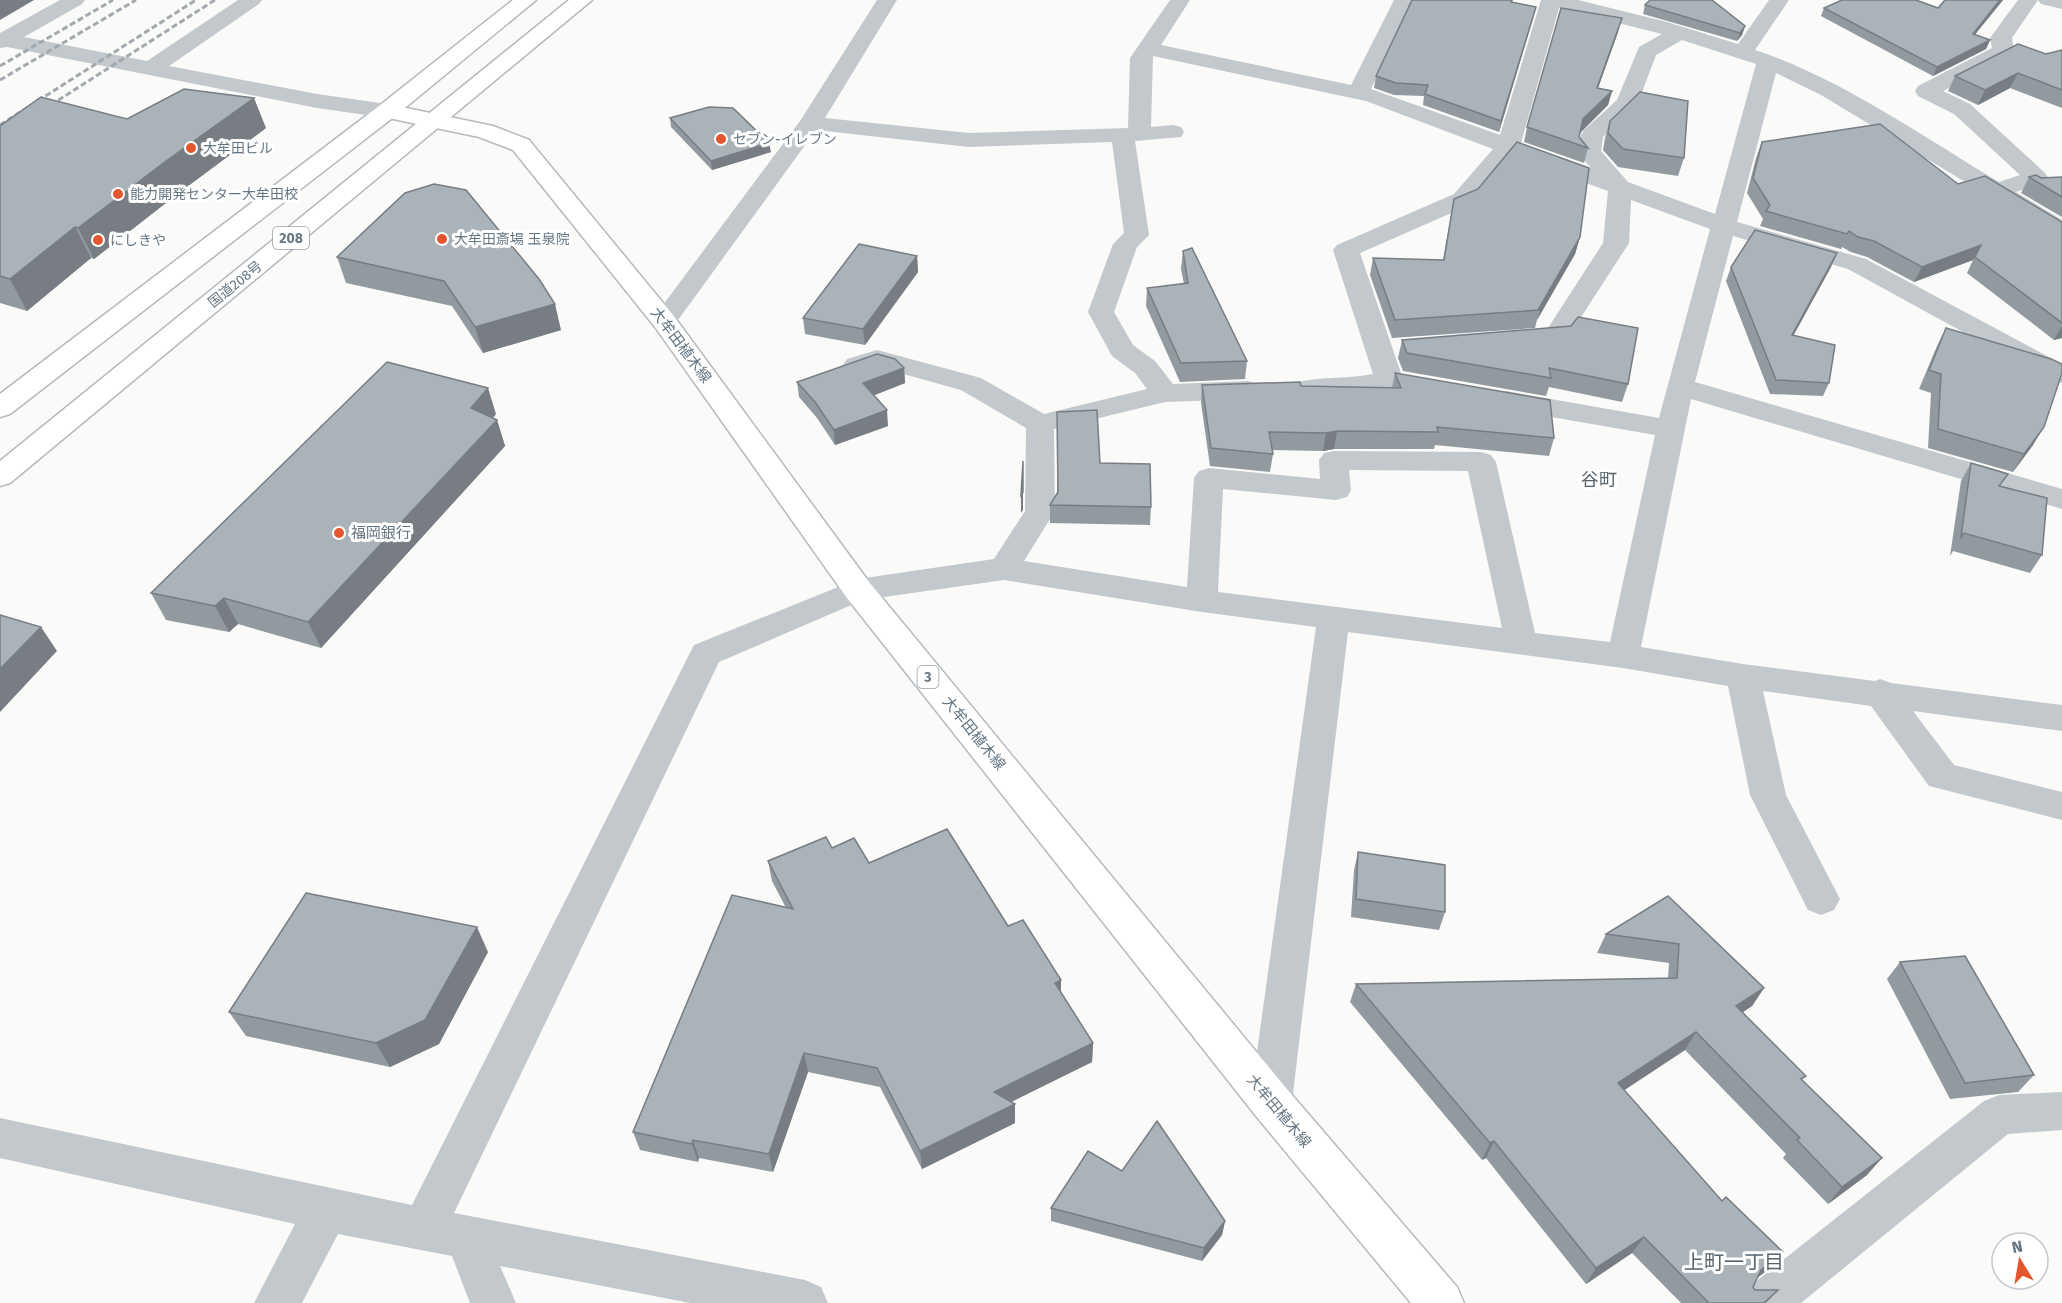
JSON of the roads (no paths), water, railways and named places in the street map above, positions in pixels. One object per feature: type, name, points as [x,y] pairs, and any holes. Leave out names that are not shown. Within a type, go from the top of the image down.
[{"type":"main road","points":[[0,408],[387,111],[526,0]]},
{"type":"main road","name":"国道208号","points":[[0,476],[582,0]]},
{"type":"main road","name":"大牟田植木線","points":[[387,111],[485,131],[521,145],[664,321],[858,590],[1271,1101],[1441,1303]]},
{"type":"street","points":[[1,41],[75,0]]},
{"type":"street","points":[[151,68],[252,0]]},
{"type":"street","points":[[664,321],[810,123],[886,0]]},
{"type":"street","points":[[1165,393],[1145,367],[1122,350],[1101,312],[1126,244],[1137,235],[1131,136],[1141,58],[1180,0]]},
{"type":"street","points":[[1358,93],[1404,0]]},
{"type":"street","points":[[832,374],[877,358],[971,384],[1040,424],[1165,393],[1352,387],[1401,381],[1391,349],[1347,250],[1463,199],[1508,146],[1552,0],[1680,32],[1768,61],[1829,90],[2062,230]]},
{"type":"street","points":[[1743,51],[1779,0]]},
{"type":"street","points":[[1998,191],[2036,177],[1962,109],[1926,92],[2002,51],[2001,38],[2028,0]]},
{"type":"street","points":[[2048,0],[2062,3]]},
{"type":"street","points":[[1497,340],[1556,336],[1616,243],[1620,188],[1589,152],[1592,135],[1627,103],[1647,51],[1680,32]]},
{"type":"street","points":[[1,41],[151,68],[317,102],[387,111]]},
{"type":"street","points":[[1147,48],[1372,96],[1722,225],[1857,264],[2062,375]]},
{"type":"street","points":[[1623,656],[1680,387],[1768,61]]},
{"type":"street","points":[[810,123],[969,140],[1131,136],[1173,132]]},
{"type":"street","points":[[1680,387],[2062,499]]},
{"type":"street","points":[[1483,396],[1672,429]]},
{"type":"street","points":[[1004,569],[1040,510],[1040,424]]},
{"type":"street","points":[[1202,602],[1209,478],[1335,490],[1334,460],[1481,462],[1521,642]]},
{"type":"street","points":[[445,1232],[706,654],[858,590],[1004,569],[1202,602],[1521,642],[1743,676],[1880,692],[2062,718]]},
{"type":"street","points":[[1271,1101],[1333,618]]},
{"type":"street","points":[[1743,676],[1768,795],[1821,898]]},
{"type":"street","points":[[1880,692],[1942,776],[2062,806]]},
{"type":"street","points":[[1788,1296],[1999,1115],[2062,1111]]},
{"type":"street","points":[[0,1138],[327,1210],[786,1301]]},
{"type":"street","points":[[277,1303],[327,1210]]},
{"type":"street","points":[[445,1232],[493,1303]]},
{"type":"railway","points":[[0,66],[113,0]]},
{"type":"railway","points":[[0,80],[136,0]]},
{"type":"railway","points":[[0,125],[196,0]]},
{"type":"railway","points":[[43,110],[215,0]]},
{"type":"place","name":"セブン-イレブン","points":[[721,139]]},
{"type":"place","name":"大牟田ビル","points":[[191,148]]},
{"type":"place","name":"能力開発センター大牟田校","points":[[118,194]]},
{"type":"place","name":"大牟田斎場 玉泉院","points":[[442,239]]},
{"type":"place","name":"にしきや","points":[[98,240]]},
{"type":"place","name":"福岡銀行","points":[[339,533]]},
{"type":"district","name":"谷町","points":[[1599,480]]},
{"type":"district","name":"上町一丁目","points":[[1734,1262]]}]
